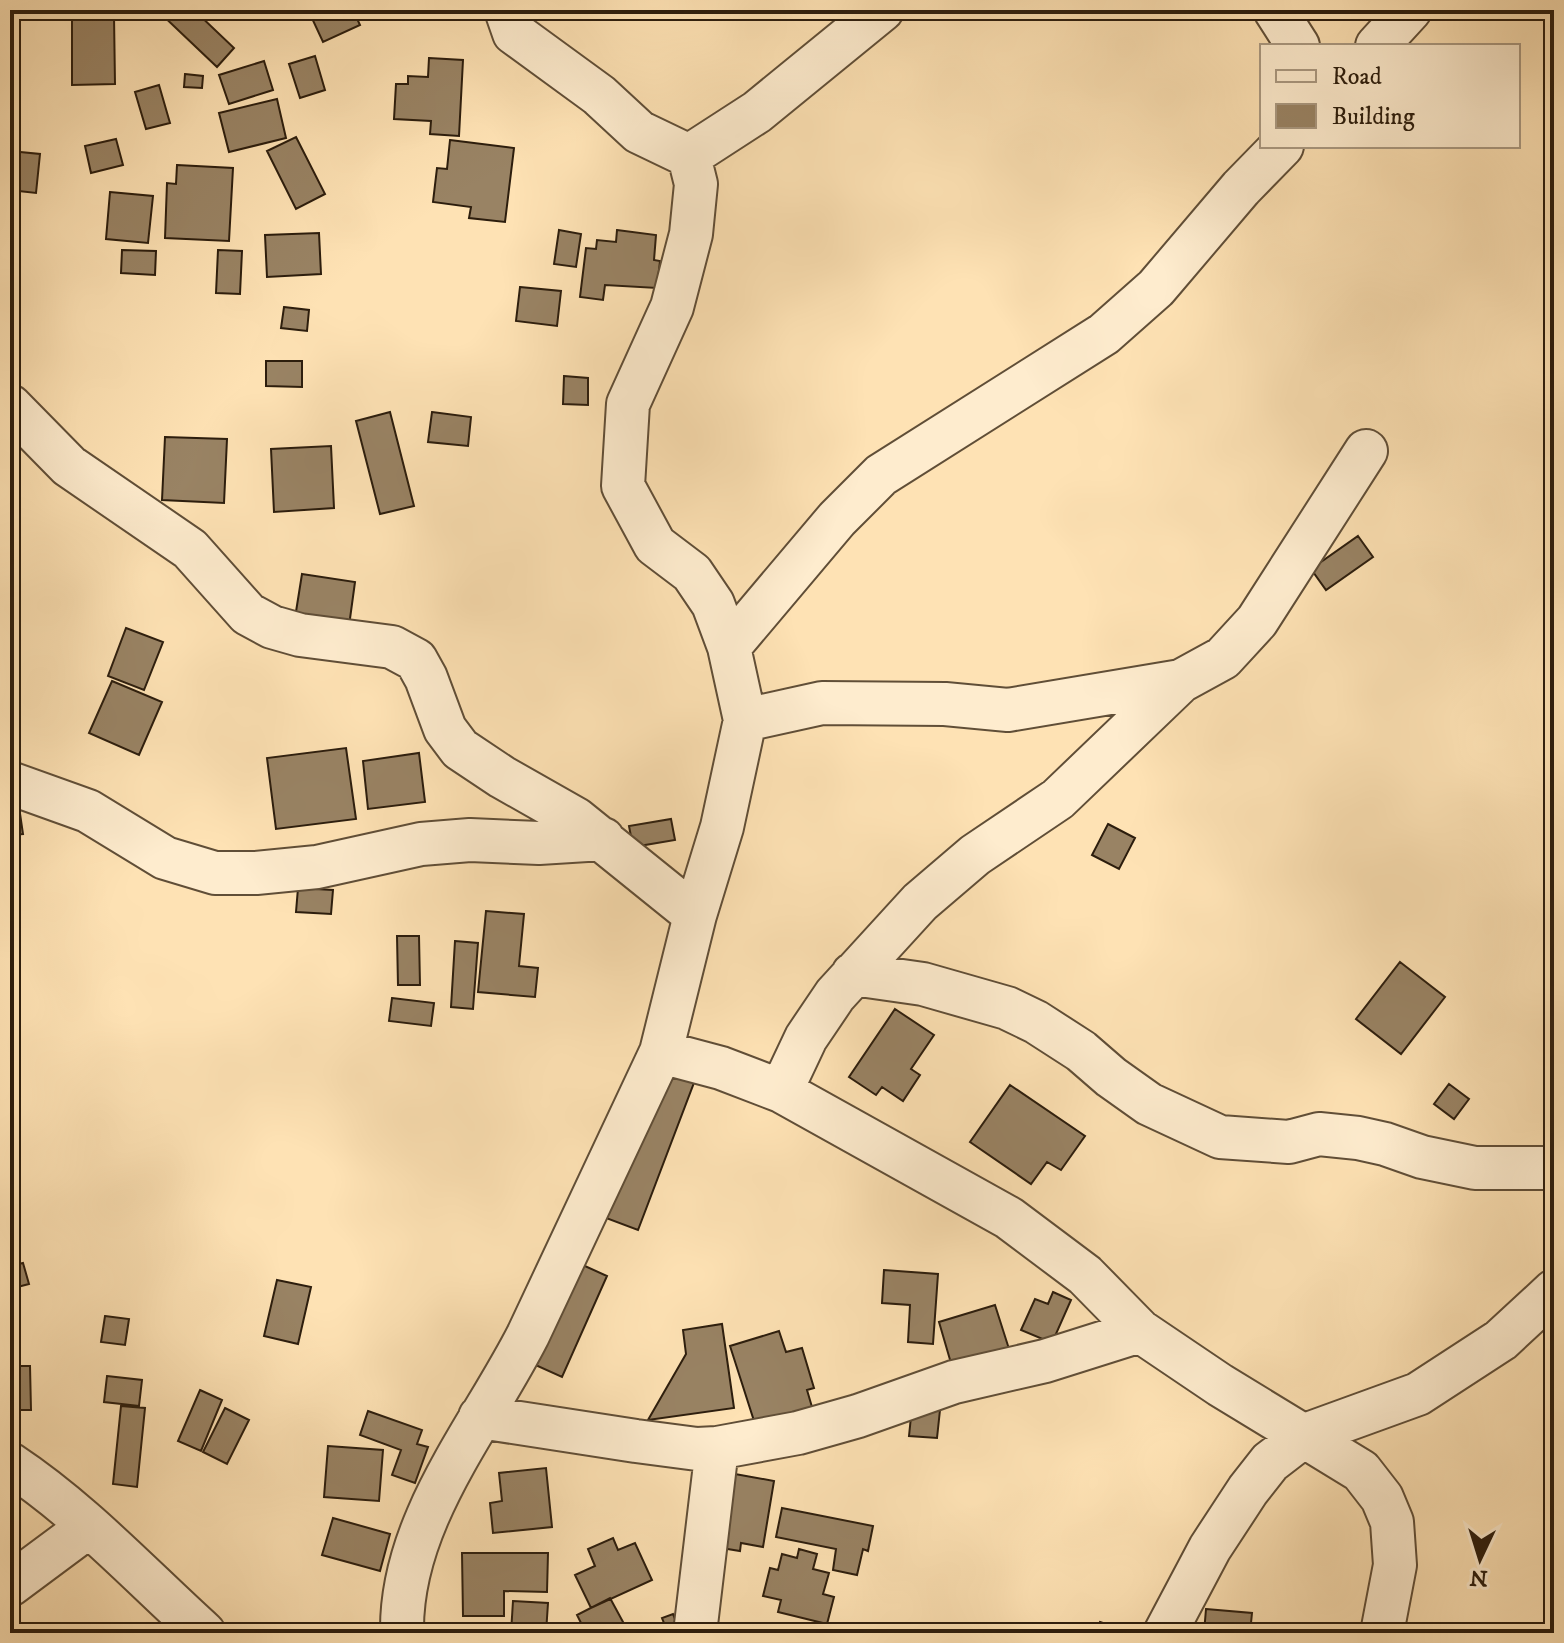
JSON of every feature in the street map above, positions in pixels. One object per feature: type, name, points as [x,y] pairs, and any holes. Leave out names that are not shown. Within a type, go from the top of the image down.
[{"type":"street","points":[[506,10],[514,33],[599,95],[639,132],[689,156]]},
{"type":"street","points":[[689,156],[757,112],[882,10]]},
{"type":"street","points":[[1275,10],[1297,44]]},
{"type":"street","points":[[1379,44],[1410,10]]},
{"type":"street","points":[[729,647],[837,519],[881,475],[1104,334],[1156,288],[1241,188],[1280,148]]},
{"type":"street","points":[[402,1633],[402,1610],[423,1528],[480,1417],[528,1335],[661,1052],[695,915],[722,827],[745,720],[729,647],[713,604],[692,573],[655,545],[623,486],[628,404],[672,307],[691,234],[696,184],[689,156]]},
{"type":"street","points":[[10,406],[69,466],[190,549],[248,614],[272,627],[300,635],[392,647],[416,660],[445,729],[460,749],[576,819],[695,915]]},
{"type":"street","points":[[781,1091],[806,1038],[835,995],[920,902],[975,855],[1058,799],[1181,681],[1223,658],[1257,621],[1366,451]]},
{"type":"street","points":[[745,720],[822,703],[945,704],[1008,710],[1181,681]]},
{"type":"street","points":[[10,783],[88,811],[165,858],[215,873],[256,873],[317,867],[421,844],[470,840],[539,843],[603,839]]},
{"type":"street","points":[[853,974],[923,984],[1007,1008],[1036,1022],[1081,1051],[1149,1104],[1220,1137],[1289,1142],[1319,1134],[1358,1138],[1422,1157],[1475,1168],[1554,1168]]},
{"type":"street","points":[[661,1052],[721,1068],[781,1091],[1009,1218],[1085,1275],[1140,1331],[1220,1385],[1361,1471],[1382,1498],[1392,1522],[1395,1565],[1382,1633]]},
{"type":"street","points":[[1165,1633],[1210,1548],[1270,1462],[1305,1435],[1418,1394],[1501,1340],[1554,1291]]},
{"type":"street","points":[[480,1417],[651,1443],[697,1449],[717,1448],[798,1433],[858,1416],[954,1382],[1045,1361],[1140,1331]]},
{"type":"street","points":[[695,1633],[717,1448]]},
{"type":"street","points":[[10,1464],[88,1527],[204,1633]]},
{"type":"street","points":[[10,1585],[88,1527]]},
{"type":"building","points":[[157,10],[194,10],[234,48],[217,67]]},
{"type":"building","points":[[318,10],[353,10],[360,25],[323,42],[310,14]]},
{"type":"building","points":[[72,16],[114,16],[115,84],[72,85]]},
{"type":"building","points":[[315,56],[325,90],[300,98],[289,64]]},
{"type":"building","points":[[429,58],[463,60],[459,136],[430,134],[431,121],[394,119],[396,84],[408,84],[408,76],[428,77]]},
{"type":"building","points":[[264,61],[273,90],[229,104],[219,75]]},
{"type":"building","points":[[185,74],[203,76],[202,88],[184,87]]},
{"type":"building","points":[[159,85],[170,123],[146,129],[135,92]]},
{"type":"building","points":[[277,99],[286,138],[229,152],[219,113]]},
{"type":"building","points":[[296,137],[325,194],[296,209],[267,151]]},
{"type":"building","points":[[116,139],[123,165],[91,173],[85,146]]},
{"type":"building","points":[[450,140],[514,148],[505,222],[469,218],[471,207],[433,202],[437,168],[447,169]]},
{"type":"building","points":[[10,151],[40,154],[36,193],[10,190]]},
{"type":"building","points":[[177,165],[233,168],[229,241],[165,238],[167,183],[176,184]]},
{"type":"building","points":[[110,192],[153,196],[148,243],[106,239]]},
{"type":"building","points":[[559,230],[581,234],[576,267],[554,264]]},
{"type":"building","points":[[617,230],[656,235],[654,260],[660,261],[657,288],[605,285],[603,300],[580,297],[586,248],[596,249],[597,240],[616,242]]},
{"type":"building","points":[[319,233],[321,274],[267,277],[265,235]]},
{"type":"building","points":[[122,250],[156,251],[155,275],[121,273]]},
{"type":"building","points":[[218,250],[242,251],[240,294],[216,293]]},
{"type":"building","points":[[520,287],[561,291],[557,326],[516,321]]},
{"type":"building","points":[[284,307],[309,310],[307,331],[281,328]]},
{"type":"building","points":[[266,361],[302,361],[302,387],[266,386]]},
{"type":"building","points":[[564,376],[588,378],[588,405],[563,404]]},
{"type":"building","points":[[390,412],[414,506],[380,514],[356,421]]},
{"type":"building","points":[[432,412],[471,417],[468,446],[428,442]]},
{"type":"building","points":[[165,437],[227,439],[224,503],[162,500]]},
{"type":"building","points":[[331,446],[334,508],[274,512],[271,449]]},
{"type":"building","points":[[1358,536],[1373,557],[1326,590],[1311,569]]},
{"type":"building","points":[[302,574],[355,582],[349,626],[295,618]]},
{"type":"building","points":[[126,628],[163,642],[144,690],[108,676]]},
{"type":"building","points":[[112,681],[162,702],[139,755],[89,733]]},
{"type":"building","points":[[346,748],[356,819],[276,829],[267,758]]},
{"type":"building","points":[[419,753],[425,802],[368,809],[363,761]]},
{"type":"building","points":[[18,800],[23,834],[10,835],[10,801]]},
{"type":"building","points":[[671,819],[675,840],[633,847],[629,826]]},
{"type":"building","points":[[1108,824],[1135,838],[1119,869],[1092,855]]},
{"type":"building","points":[[10,865],[16,865],[16,896],[10,897]]},
{"type":"building","points":[[298,888],[333,890],[331,914],[296,912]]},
{"type":"building","points":[[10,909],[13,909],[15,960],[10,960]]},
{"type":"building","points":[[486,911],[524,914],[519,966],[538,968],[535,997],[478,992]]},
{"type":"building","points":[[397,936],[419,936],[420,985],[398,985]]},
{"type":"building","points":[[455,941],[478,943],[473,1009],[451,1007]]},
{"type":"building","points":[[1400,962],[1445,997],[1401,1054],[1356,1019]]},
{"type":"building","points":[[392,998],[434,1003],[431,1026],[389,1021]]},
{"type":"building","points":[[895,1009],[934,1035],[911,1069],[920,1075],[903,1101],[882,1087],[876,1095],[849,1077]]},
{"type":"building","points":[[664,1069],[695,1080],[638,1230],[606,1218]]},
{"type":"building","points":[[1449,1084],[1469,1099],[1454,1119],[1434,1104]]},
{"type":"building","points":[[1010,1085],[1085,1136],[1061,1170],[1047,1162],[1031,1184],[970,1142]]},
{"type":"building","points":[[576,1262],[607,1276],[562,1377],[531,1363]]},
{"type":"building","points":[[23,1263],[29,1284],[10,1289],[10,1266]]},
{"type":"building","points":[[884,1270],[938,1274],[933,1344],[908,1342],[910,1305],[882,1303]]},
{"type":"building","points":[[277,1280],[311,1287],[298,1344],[264,1336]]},
{"type":"building","points":[[1053,1292],[1071,1300],[1052,1343],[1021,1330],[1035,1299],[1048,1304]]},
{"type":"building","points":[[995,1305],[1010,1352],[953,1370],[939,1322]]},
{"type":"building","points":[[105,1316],[129,1319],[125,1345],[101,1342]]},
{"type":"building","points":[[722,1324],[734,1408],[648,1420],[686,1354],[683,1330]]},
{"type":"building","points":[[779,1331],[786,1352],[802,1348],[814,1388],[807,1390],[812,1407],[755,1424],[730,1346]]},
{"type":"building","points":[[10,1366],[30,1366],[31,1410],[10,1410]]},
{"type":"building","points":[[107,1376],[142,1380],[139,1406],[104,1402]]},
{"type":"building","points":[[200,1390],[222,1400],[201,1451],[178,1441]]},
{"type":"building","points":[[121,1406],[145,1408],[137,1487],[113,1484]]},
{"type":"building","points":[[912,1407],[940,1410],[937,1438],[909,1436]]},
{"type":"building","points":[[225,1408],[249,1420],[227,1464],[203,1452]]},
{"type":"building","points":[[368,1411],[422,1430],[417,1444],[428,1447],[415,1483],[392,1475],[401,1450],[360,1435]]},
{"type":"building","points":[[328,1446],[383,1450],[379,1501],[324,1497]]},
{"type":"building","points":[[546,1468],[552,1527],[493,1533],[490,1503],[502,1501],[499,1473]]},
{"type":"building","points":[[735,1474],[774,1481],[763,1547],[741,1543],[740,1551],[709,1546]]},
{"type":"building","points":[[782,1508],[873,1526],[868,1551],[863,1549],[857,1575],[833,1570],[836,1549],[776,1537]]},
{"type":"building","points":[[333,1518],[390,1534],[380,1571],[322,1555]]},
{"type":"building","points":[[613,1538],[618,1550],[635,1543],[652,1580],[591,1608],[575,1575],[595,1566],[588,1549]]},
{"type":"building","points":[[799,1549],[817,1554],[813,1569],[829,1573],[823,1594],[834,1597],[827,1624],[778,1612],[781,1600],[763,1596],[770,1568],[778,1570],[782,1554],[797,1558]]},
{"type":"building","points":[[462,1553],[548,1553],[547,1592],[504,1591],[504,1616],[463,1616]]},
{"type":"building","points":[[610,1598],[629,1633],[586,1633],[577,1615]]},
{"type":"building","points":[[513,1601],[548,1603],[546,1633],[511,1633]]},
{"type":"building","points":[[1206,1609],[1252,1613],[1250,1633],[1204,1633]]},
{"type":"building","points":[[673,1614],[679,1630],[668,1633],[662,1618]]},
{"type":"building","points":[[1100,1622],[1132,1633],[1096,1633]]}]
